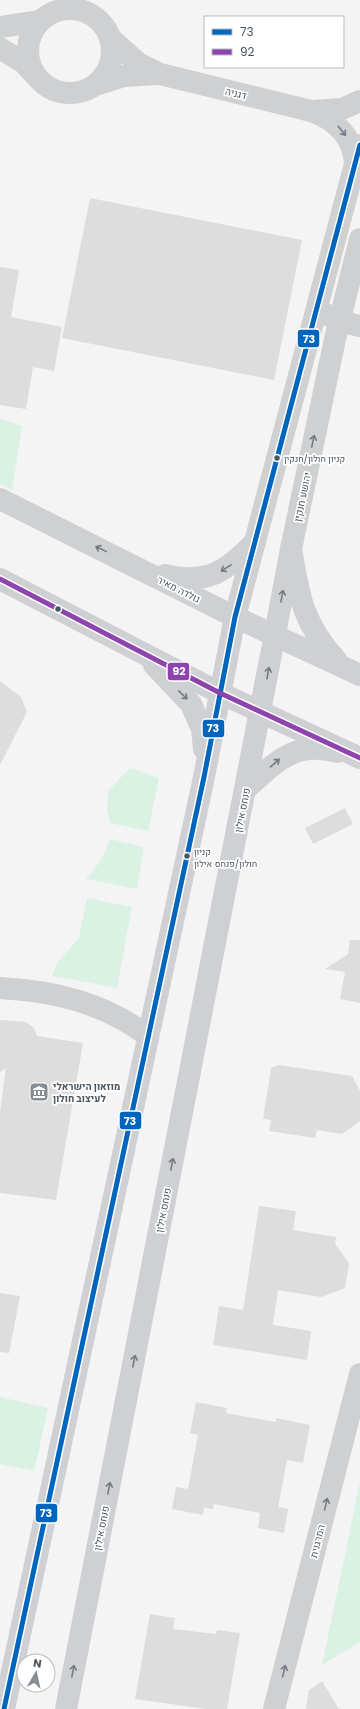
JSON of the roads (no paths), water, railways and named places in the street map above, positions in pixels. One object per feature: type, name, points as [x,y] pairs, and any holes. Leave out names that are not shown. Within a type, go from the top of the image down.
[{"type":"street","name":"דגניה","points":[[95,0],[98,13],[107,32],[138,63],[160,74],[311,111],[329,119],[346,136],[352,150],[357,156]]},
{"type":"street","points":[[0,27],[53,11],[70,8],[83,11],[95,17],[107,32],[112,50],[110,64],[104,76],[95,85],[77,93],[64,92],[51,88],[36,76],[24,63],[0,48]]},
{"type":"street","points":[[36,76],[30,64],[28,51],[30,37],[53,11]]},
{"type":"street","name":"דגניה","points":[[95,85],[130,75],[160,74]]},
{"type":"street","name":"דגניה","points":[[311,111],[342,109],[360,101]]},
{"type":"street","points":[[4,1709],[204,777],[235,617],[357,156]]},
{"type":"street","name":"יהושע חנקין","points":[[261,711],[291,549],[350,323],[360,239]]},
{"type":"street","points":[[320,297],[323,312],[350,323]]},
{"type":"street","name":"גולדה מאיר","points":[[0,499],[235,617],[275,634],[351,671]]},
{"type":"street","points":[[132,564],[176,578],[196,579],[212,576],[224,570],[237,561],[255,542]]},
{"type":"street","points":[[291,549],[298,591],[304,613],[323,646],[351,671]]},
{"type":"street","points":[[0,579],[220,693],[359,758]]},
{"type":"street","points":[[122,642],[156,667],[191,704],[202,729],[205,756],[204,777]]},
{"type":"street","name":"פנחס אילון","points":[[66,1709],[261,711]]},
{"type":"street","points":[[246,788],[281,758],[292,752],[313,749],[331,750],[359,758]]},
{"type":"street","points":[[0,988],[64,995],[115,1014],[148,1036]]},
{"type":"street","name":"המרגנית","points":[[274,1709],[360,1374]]},
{"type":"place","name":"קניון חולון/חנקין","points":[[277,458]]},
{"type":"place","name":"קניון חולון/פנחס אילון","points":[[187,856]]},
{"type":"place","name":"מוזאון הישראלי לעיצוב חולון","points":[[39,1092]]}]
